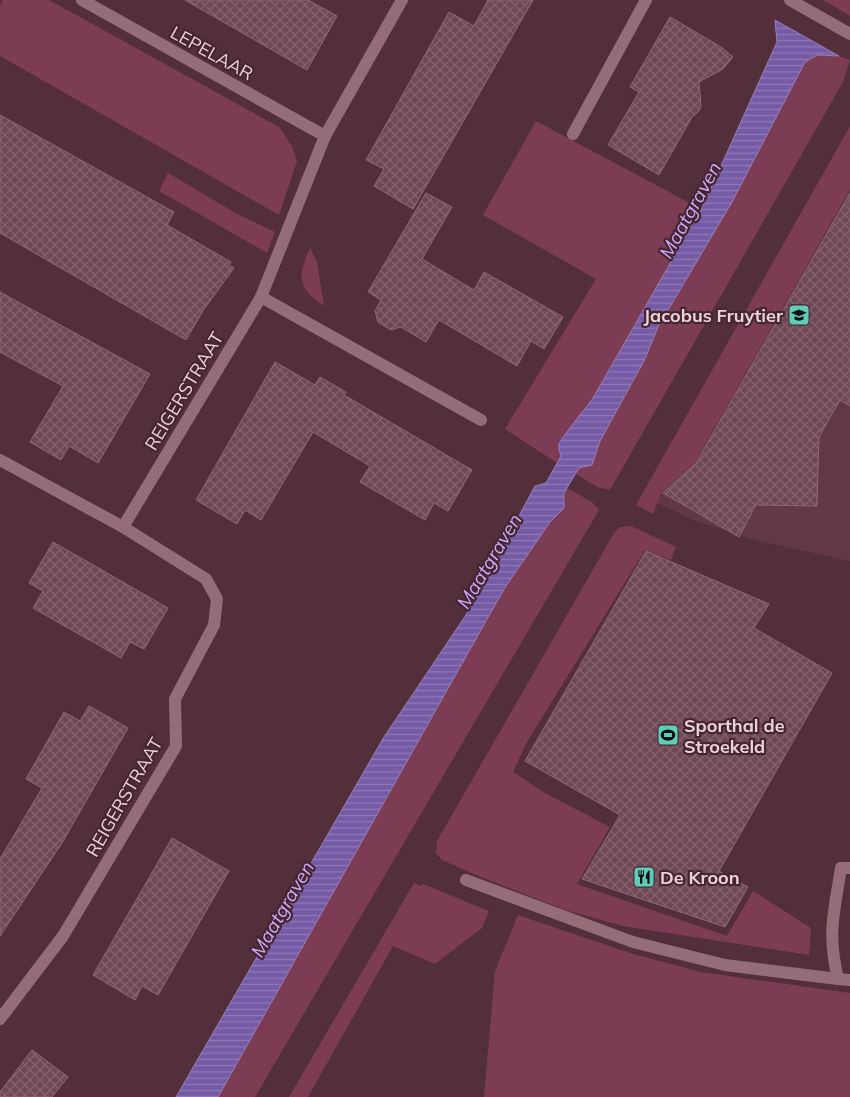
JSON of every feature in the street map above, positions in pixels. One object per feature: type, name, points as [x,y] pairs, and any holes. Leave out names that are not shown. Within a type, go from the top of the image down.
[{"type":"street","name":"LEPELAAR","points":[[82,0],[325,136]]},
{"type":"street","name":"REIGERSTRAAT","points":[[0,1019],[63,936],[176,746],[175,699],[214,625],[217,599],[206,580],[123,527],[261,297],[325,136],[402,0]]},
{"type":"street","points":[[573,134],[646,0]]},
{"type":"street","points":[[790,0],[850,34]]},
{"type":"street","points":[[261,297],[481,420]]},
{"type":"street","points":[[0,460],[123,527]]},
{"type":"street","points":[[466,880],[642,944],[725,966],[844,980],[832,952],[831,923],[841,868],[850,868]]},
{"type":"shaded area","points":[[3,0],[49,0],[279,127],[292,146],[297,161],[279,215],[0,56],[0,5]]},
{"type":"shaded area","points":[[823,0],[850,0],[850,16]]},
{"type":"shaded area","points":[[775,20],[839,56],[817,55],[805,62],[732,202],[658,327],[644,361],[600,441],[592,465],[579,468],[564,493],[564,508],[550,522],[504,589],[218,1097],[176,1097],[384,737],[466,615],[535,486],[546,483],[561,456],[560,441],[593,398],[672,260],[684,233],[697,219],[777,42]]},
{"type":"shaded area","points":[[817,55],[839,56],[850,60],[843,82],[610,490],[597,487],[576,474],[579,468],[592,464],[600,441],[644,361],[658,327],[732,202],[805,62]]},
{"type":"shaded area","points":[[536,121],[701,209],[697,219],[684,233],[672,260],[593,398],[558,446],[561,456],[557,463],[505,429],[596,279],[483,215]]},
{"type":"shaded area","points":[[850,126],[850,189],[695,462],[661,493],[653,514],[636,505]]},
{"type":"shaded area","name":"Jacobus Fruytier","points":[[850,132],[850,561],[758,541],[693,520],[645,497]]},
{"type":"shaded area","points":[[168,173],[239,215],[275,232],[267,253],[159,191]]},
{"type":"shaded area","points":[[310,248],[317,262],[324,306],[308,293],[302,281],[303,266]]},
{"type":"shaded area","points":[[567,488],[592,502],[599,510],[255,1097],[218,1097],[504,589],[550,522],[564,508],[564,493]]},
{"type":"shaded area","points":[[631,526],[676,547],[671,560],[645,550],[527,742],[513,772],[545,793],[610,827],[577,884],[727,936],[753,891],[811,928],[809,955],[623,926],[565,910],[442,860],[436,853],[437,841],[614,533],[620,527]]},
{"type":"shaded area","points":[[414,883],[421,886],[423,884],[489,911],[482,928],[435,964],[393,946],[308,1097],[289,1097]]},
{"type":"shaded area","points":[[518,915],[630,953],[701,972],[850,993],[850,1097],[484,1097],[495,971]]},
{"type":"building","points":[[185,0],[308,0],[337,16],[307,70]]},
{"type":"building","points":[[488,0],[533,0],[413,209],[374,186],[384,169],[366,160],[449,12],[474,26]]},
{"type":"building","points":[[670,17],[721,47],[733,57],[723,69],[699,82],[701,106],[699,111],[692,117],[659,175],[608,145],[639,92],[630,87]]},
{"type":"building","points":[[0,115],[174,212],[167,225],[231,262],[229,265],[234,268],[204,309],[186,340],[0,233]]},
{"type":"building","points":[[426,193],[452,207],[422,259],[474,290],[484,272],[563,317],[544,349],[531,341],[517,366],[439,320],[426,342],[401,327],[391,330],[378,322],[375,311],[381,300],[368,292]]},
{"type":"building","points":[[850,193],[850,406],[840,400],[819,437],[817,506],[756,505],[739,537],[663,493],[696,463]]},
{"type":"building","points":[[0,292],[150,374],[98,463],[69,446],[61,460],[30,442],[63,386],[0,352]]},
{"type":"building","points":[[275,362],[315,385],[320,377],[346,392],[344,395],[472,470],[448,511],[434,503],[425,520],[360,482],[370,466],[313,432],[261,520],[245,510],[237,524],[196,500]]},
{"type":"building","points":[[53,542],[168,608],[144,649],[130,642],[121,658],[33,608],[43,591],[29,583]]},
{"type":"building","name":"Sporthal de Stroekeld","points":[[646,551],[769,604],[754,628],[832,673],[719,871],[748,887],[725,927],[582,879],[620,815],[525,761]]},
{"type":"building","points":[[89,706],[128,728],[62,843],[0,936],[0,859],[42,788],[26,779],[64,712],[80,721]]},
{"type":"building","points":[[172,838],[229,871],[158,995],[142,986],[135,1000],[93,975]]},
{"type":"building","points":[[32,1050],[68,1077],[52,1097],[0,1097],[0,1092]]},
{"type":"place","name":"Jacobus Fruytier","points":[[799,315]]},
{"type":"place","name":"Sporthal de Stroekeld","points":[[668,735]]},
{"type":"place","name":"De Kroon","points":[[644,877]]},
{"type":"water label","name":"Maatgraven","points":[[690,210]]},
{"type":"water label","name":"Maatgraven","points":[[489,561]]},
{"type":"water label","name":"Maatgraven","points":[[282,909]]}]
